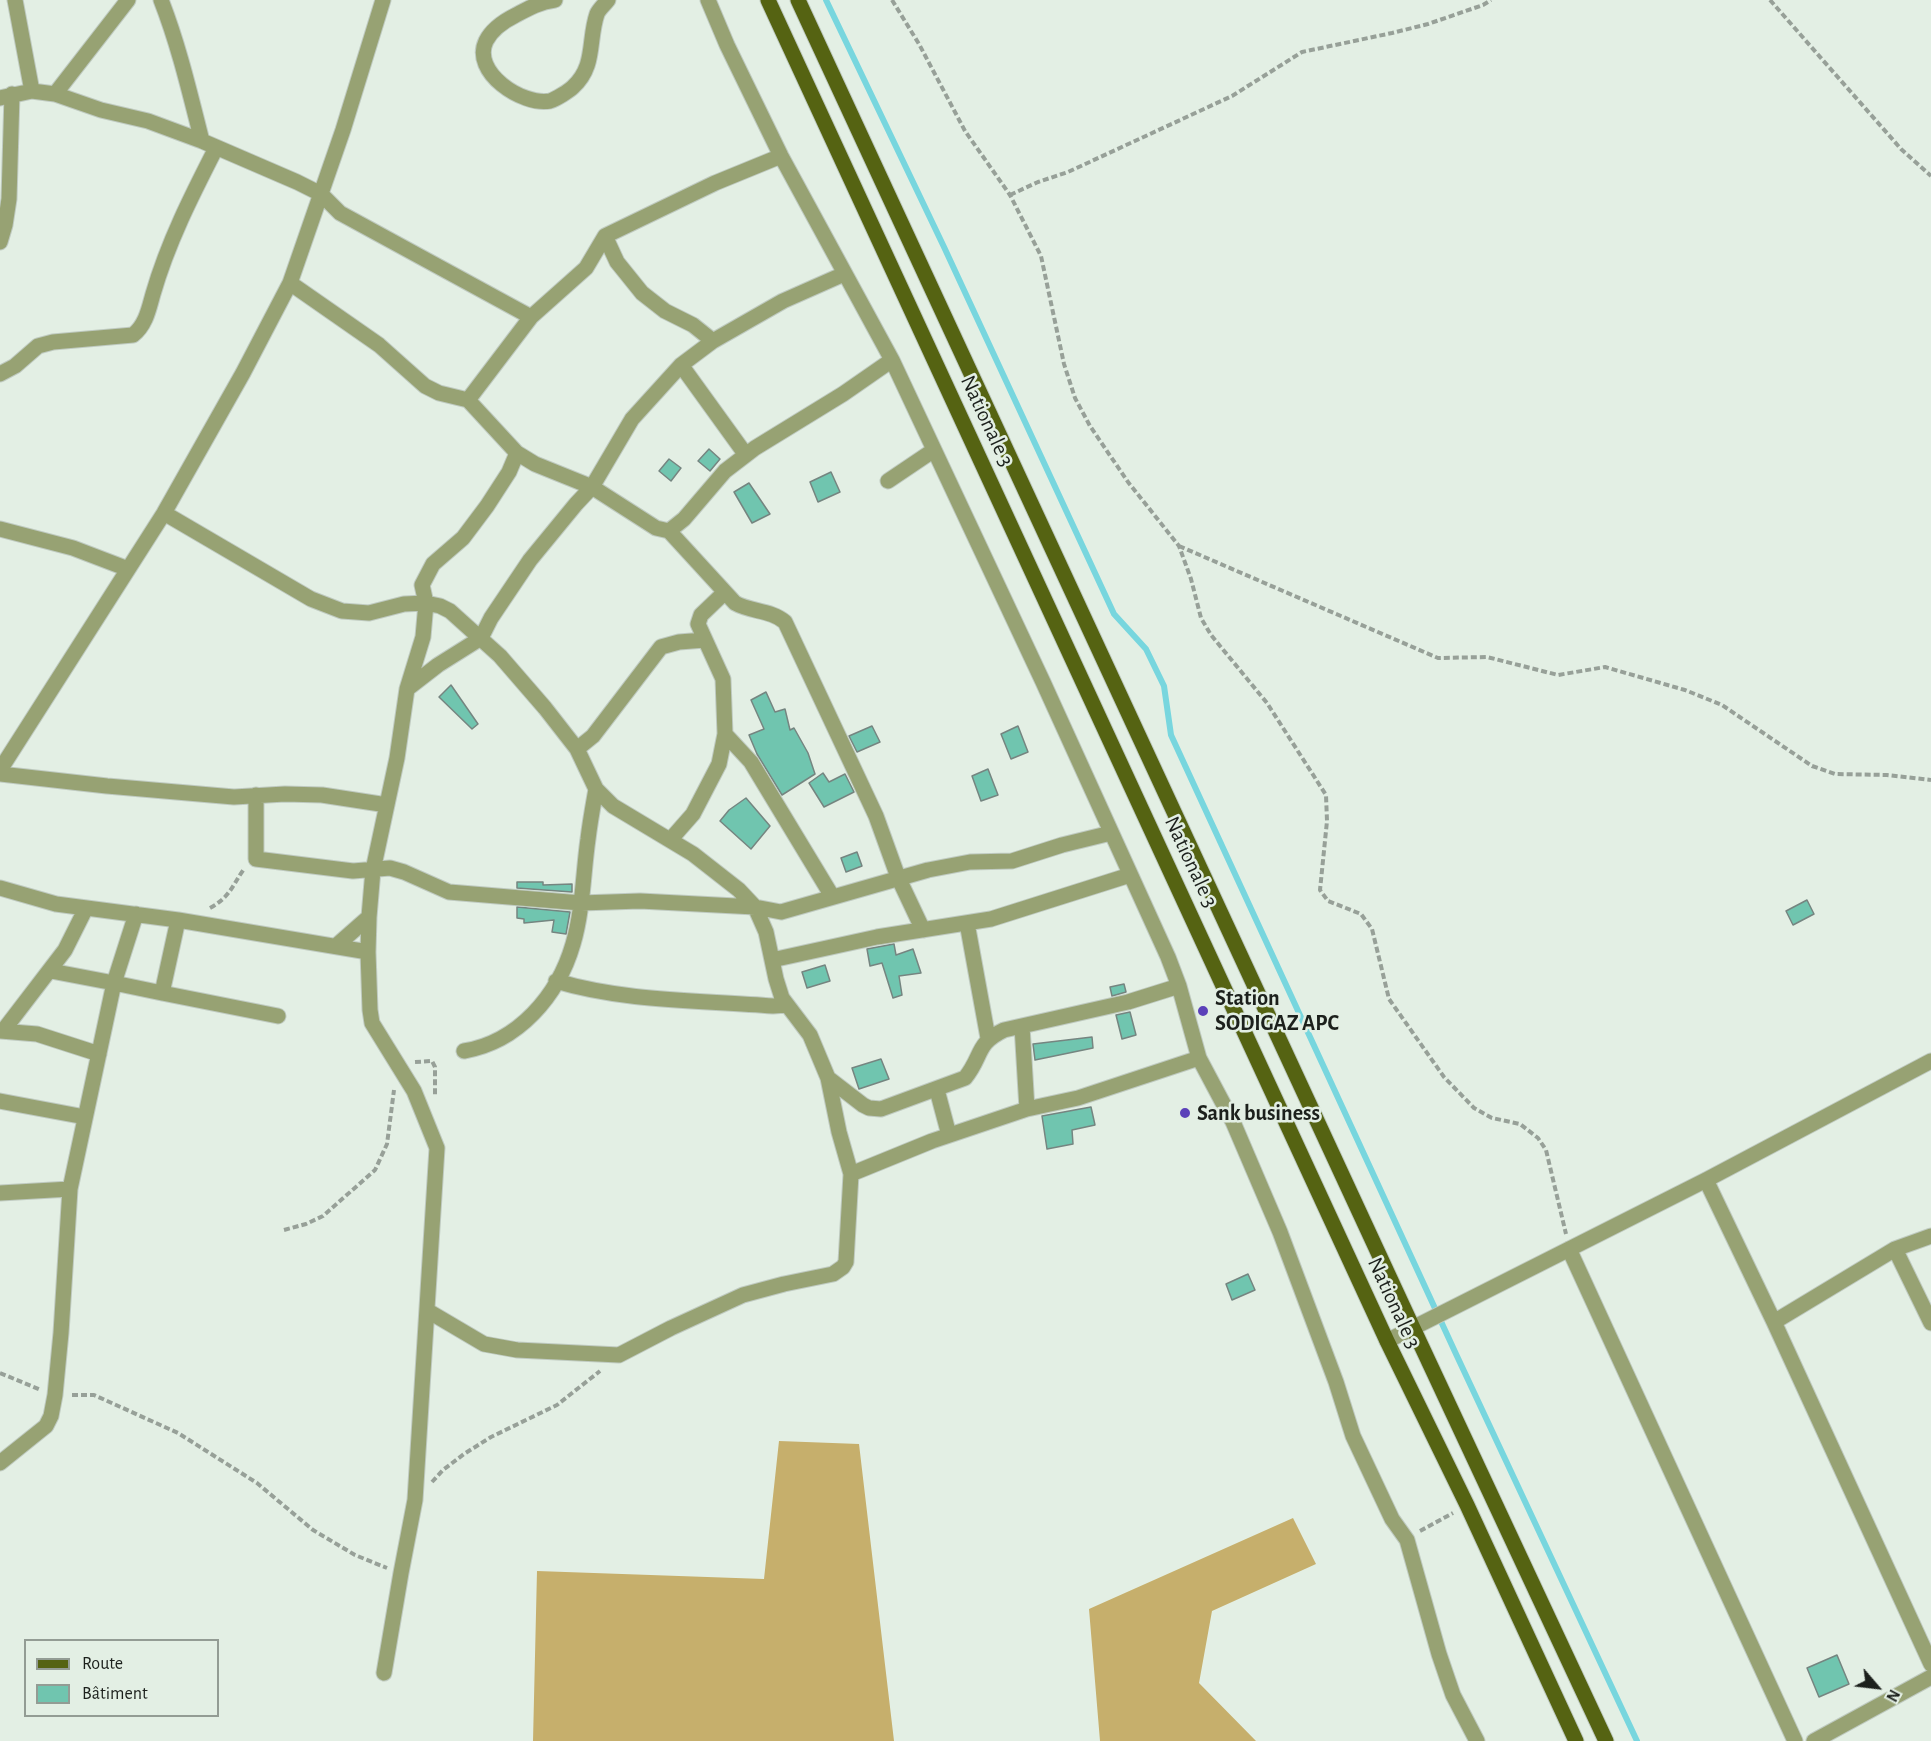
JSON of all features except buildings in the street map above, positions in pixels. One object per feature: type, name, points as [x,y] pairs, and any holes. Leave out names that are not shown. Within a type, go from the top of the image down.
[{"type":"main road","name":"Nationale 3","points":[[768,0],[1387,1341],[1467,1505],[1576,1741]]},
{"type":"main road","name":"Nationale 3","points":[[798,0],[1606,1741]]},
{"type":"street","points":[[15,0],[32,91]]},
{"type":"street","points":[[55,94],[128,0]]},
{"type":"street","points":[[0,374],[15,366],[38,346],[53,342],[133,334],[138,331],[147,315],[170,241],[209,145],[161,0]]},
{"type":"street","points":[[383,0],[290,283],[243,373],[164,513],[0,772],[106,786],[234,797],[322,795],[387,805]]},
{"type":"street","points":[[555,0],[542,2],[508,19],[493,30],[484,43],[484,59],[493,76],[506,89],[526,99],[550,100],[573,88],[586,72],[597,13],[608,0]]},
{"type":"street","points":[[708,0],[727,45],[781,156],[892,360],[1043,682],[1130,875],[1179,986],[1199,1059],[1233,1122],[1280,1232],[1336,1382],[1353,1436],[1392,1519],[1407,1540],[1446,1675],[1477,1741]]},
{"type":"street","points":[[0,242],[9,199],[6,96],[32,91],[55,94],[101,110],[148,121],[321,194],[340,213],[531,317]]},
{"type":"street","points":[[468,400],[531,317],[586,268],[605,236],[715,183],[781,156]]},
{"type":"street","points":[[605,236],[617,262],[642,293],[665,311],[693,325],[713,341]]},
{"type":"street","points":[[406,690],[438,665],[481,638],[491,618],[530,560],[592,487],[632,419],[681,365],[713,341],[783,301],[844,274]]},
{"type":"street","points":[[290,283],[379,345],[425,386],[439,393],[468,400],[517,453],[535,464],[592,487],[656,528],[669,531],[724,593],[743,608],[774,616],[785,622],[876,816],[898,877],[923,930]]},
{"type":"street","points":[[669,531],[684,519],[725,471],[892,360]]},
{"type":"street","points":[[681,365],[746,455]]},
{"type":"street","points":[[888,482],[934,450]]},
{"type":"street","points":[[384,1673],[416,1500],[437,1148],[414,1091],[372,1023],[368,952],[373,870],[397,758],[406,690],[423,637],[426,603],[422,585],[433,564],[463,537],[487,506],[517,453]]},
{"type":"street","points":[[164,513],[311,599],[342,611],[369,613],[404,604],[426,603],[450,611],[500,656],[577,749],[596,789],[613,806],[648,828],[671,839],[739,890],[755,907],[766,932],[782,998],[810,1035],[828,1078],[839,1132],[851,1174],[846,1262],[833,1274],[743,1295],[618,1355],[517,1350],[484,1344],[428,1311]]},
{"type":"street","points":[[0,529],[73,548],[128,569]]},
{"type":"street","points":[[671,839],[693,814],[719,764],[725,734],[723,679],[698,624],[699,619],[724,593]]},
{"type":"street","points":[[577,749],[593,736],[661,647],[680,642],[705,640]]},
{"type":"street","points":[[725,734],[751,762],[832,896]]},
{"type":"street","points":[[464,1051],[492,1043],[528,1020],[556,981],[573,945],[596,789]]},
{"type":"street","points":[[256,795],[256,859],[352,871],[390,868],[449,892],[581,903],[640,901],[755,907],[781,912],[898,877],[969,862],[1012,861],[1111,832]]},
{"type":"street","points":[[772,960],[877,937],[991,919],[1130,875]]},
{"type":"street","points":[[0,888],[56,904],[178,920],[368,952]]},
{"type":"street","points":[[1,1031],[51,971],[76,930],[86,908]]},
{"type":"street","points":[[0,1462],[46,1426],[51,1416],[56,1395],[70,1189],[114,983],[136,914]]},
{"type":"street","points":[[336,946],[369,917]]},
{"type":"street","points":[[162,993],[178,920]]},
{"type":"street","points":[[967,923],[988,1038]]},
{"type":"street","points":[[51,971],[278,1016]]},
{"type":"street","points":[[556,981],[583,989],[644,997],[787,1005]]},
{"type":"street","points":[[828,1078],[869,1108],[880,1109],[965,1078],[974,1067],[988,1038],[1004,1030],[1128,1002],[1179,986]]},
{"type":"street","points":[[25,1004],[38,1034]]},
{"type":"street","points":[[1022,1026],[1027,1109]]},
{"type":"street","points":[[1,1031],[38,1034],[99,1054]]},
{"type":"street","points":[[851,1174],[1027,1109],[1078,1098],[1199,1059]]},
{"type":"street","points":[[1387,1341],[1706,1180],[1931,1061]]},
{"type":"street","points":[[937,1089],[949,1136]]},
{"type":"street","points":[[0,1101],[85,1117]]},
{"type":"street","points":[[1706,1180],[1774,1322],[1931,1664]]},
{"type":"street","points":[[0,1193],[70,1189]]},
{"type":"street","points":[[1774,1322],[1895,1249],[1931,1236]]},
{"type":"street","points":[[1569,1249],[1795,1741]]},
{"type":"street","points":[[1895,1249],[1931,1323]]},
{"type":"street","points":[[1814,1741],[1931,1677]]},
{"type":"path","points":[[892,0],[919,44],[965,131],[1010,195],[1041,256],[1064,364],[1074,398],[1128,482],[1179,546],[1191,579],[1201,618],[1211,634],[1267,703],[1326,795],[1328,821],[1320,890],[1328,901],[1361,914],[1372,929],[1389,999],[1444,1077],[1474,1108],[1492,1118],[1520,1124],[1538,1138],[1546,1150],[1569,1249]]},
{"type":"path","points":[[1010,195],[1068,172],[1232,96],[1302,52],[1428,24],[1483,5],[1491,0]]},
{"type":"path","points":[[1770,0],[1901,149],[1931,176]]},
{"type":"path","points":[[1179,546],[1438,657],[1487,657],[1558,675],[1605,668],[1685,690],[1722,705],[1812,766],[1835,774],[1887,775],[1931,780]]},
{"type":"path","points":[[204,911],[213,908],[225,898],[234,888],[242,871],[256,859]]},
{"type":"path","points":[[284,1230],[323,1216],[375,1170],[387,1144],[397,1064]]},
{"type":"path","points":[[416,1500],[443,1470],[464,1454],[491,1437],[558,1405],[618,1355]]},
{"type":"path","points":[[0,1374],[56,1395],[94,1395],[178,1433],[257,1483],[313,1530],[355,1555],[401,1573]]},
{"type":"path","points":[[1424,1529],[1467,1505]]},
{"type":"shaded area","points":[[779,1441],[859,1444],[894,1741],[533,1741],[537,1571],[764,1579]]},
{"type":"shaded area","points":[[1293,1518],[1316,1564],[1212,1611],[1199,1683],[1256,1741],[1100,1741],[1089,1609]]},
{"type":"waterway","points":[[826,0],[944,247],[1114,614],[1146,649],[1164,686],[1171,735],[1637,1741]]},
{"type":"place","name":"Station SODIGAZ APC","points":[[1203,1011]]},
{"type":"place","name":"Sank business","points":[[1185,1113]]}]
